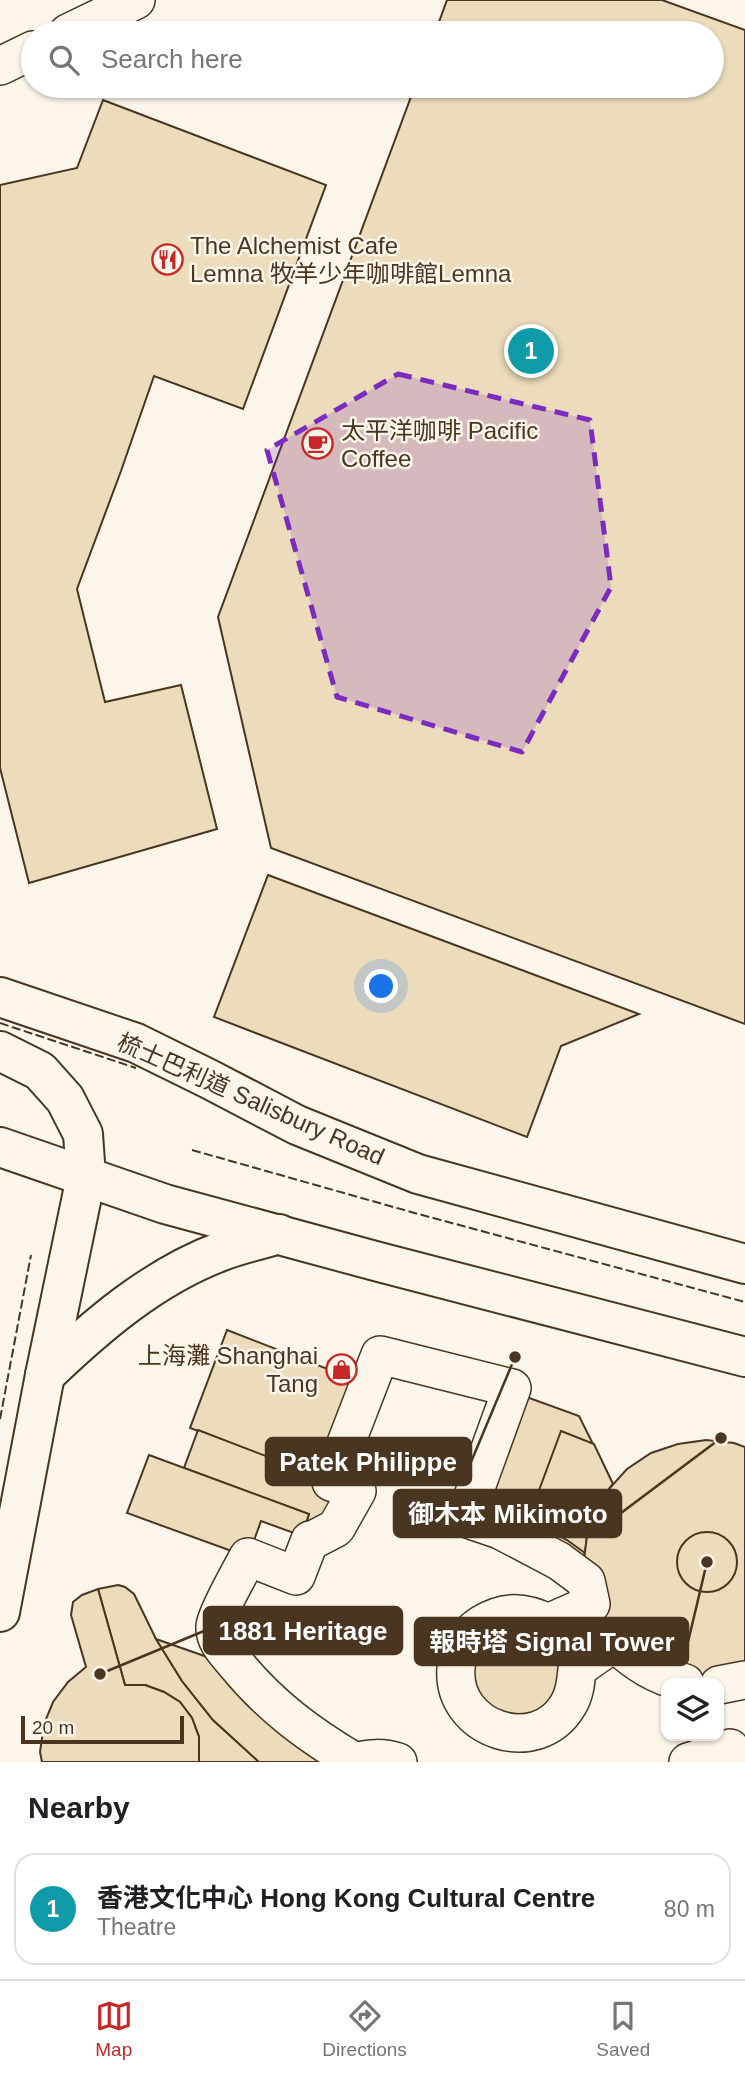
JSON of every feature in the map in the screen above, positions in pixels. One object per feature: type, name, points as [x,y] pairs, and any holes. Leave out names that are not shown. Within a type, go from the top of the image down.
[{"type":"main road","name":"梳士巴利道 Salisbury Road","points":[[0,997],[136,1043],[298,1125],[418,1174],[745,1264]]},
{"type":"main road","points":[[0,1051],[40,1072],[65,1099],[83,1134],[86,1177],[0,1612]]},
{"type":"main road","points":[[0,1147],[165,1203],[379,1262],[745,1357]]},
{"type":"main road","points":[[45,1375],[87,1335],[134,1300],[174,1275],[221,1251],[279,1234]]},
{"type":"street","points":[[92,21],[135,0]]},
{"type":"street","points":[[0,65],[21,55]]},
{"type":"street","points":[[398,1762],[383,1758],[355,1762],[282,1713],[251,1682],[223,1648],[217,1640],[215,1624],[248,1557],[296,1576],[310,1539],[336,1528],[357,1491],[331,1482],[380,1355],[512,1388],[465,1518],[530,1544],[586,1581],[591,1604],[548,1623],[530,1614],[493,1618],[477,1627],[464,1641],[457,1659],[455,1678],[460,1696],[470,1713],[484,1724],[502,1732],[520,1733],[539,1729],[555,1720],[568,1706],[575,1688],[577,1669],[614,1643],[636,1663],[666,1678]]},
{"type":"street","points":[[724,1684],[745,1680]]},
{"type":"street","points":[[688,1762],[730,1748],[736,1762]]},
{"type":"highlighted area","points":[[398,374],[590,420],[611,587],[522,752],[337,697],[267,450]]},
{"type":"building","points":[[447,0],[662,0],[720,21],[439,21]]},
{"type":"building","points":[[724,22],[745,30],[745,1024],[271,848],[218,617],[411,98],[724,98]]},
{"type":"building","points":[[103,100],[326,185],[243,409],[154,376],[77,589],[105,702],[181,685],[217,829],[29,883],[0,768],[0,185],[77,168]]},
{"type":"building","points":[[268,875],[639,1014],[561,1046],[527,1137],[214,1017]]},
{"type":"building","points":[[227,1330],[369,1385],[331,1482],[190,1428]]},
{"type":"building","points":[[510,1391],[579,1416],[613,1484],[594,1514],[584,1559],[465,1518]]},
{"type":"building","points":[[198,1430],[357,1491],[302,1536],[309,1514],[184,1468]]},
{"type":"building","points":[[561,1431],[594,1444],[613,1484],[594,1514],[585,1553],[567,1540],[528,1520]]},
{"type":"building","points":[[706,1440],[745,1447],[745,1680],[676,1678],[614,1643],[568,1706],[484,1724],[464,1641],[591,1604],[584,1559],[594,1514],[608,1490],[627,1469],[651,1453],[678,1444]]},
{"type":"building","points":[[149,1455],[309,1514],[302,1536],[261,1521],[248,1557],[127,1513]]},
{"type":"building","points":[[701,1532],[713,1532],[729,1540],[735,1550],[735,1574],[729,1584],[713,1592],[701,1592],[685,1584],[677,1568],[677,1556],[685,1540]]},
{"type":"building","points":[[118,1585],[134,1594],[156,1639],[182,1681],[213,1720],[259,1762],[199,1762],[199,1737],[192,1718],[180,1702],[145,1685],[125,1685],[98,1589]]},
{"type":"building","points":[[98,1589],[125,1685],[145,1685],[180,1702],[192,1718],[199,1737],[199,1762],[42,1762],[40,1752],[44,1724],[53,1702],[68,1682],[86,1667],[71,1615],[73,1602]]},
{"type":"building","points":[[156,1639],[210,1658],[282,1713],[398,1762],[259,1762],[213,1720],[182,1681]]},
{"type":"fence","points":[[0,1023],[136,1068]]},
{"type":"fence","points":[[192,1150],[745,1302]]},
{"type":"fence","points":[[0,1419],[31,1255]]},
{"type":"place","name":"The Alchemist Cafe Lemna 牧羊少年咖啡館Lemna","points":[[167,259]]},
{"type":"place","name":"香港文化中心 Hong Kong Cultural Centre","points":[[531,351]]},
{"type":"place","name":"太平洋咖啡 Pacific Coffee","points":[[318,444]]},
{"type":"place","name":"Patek Philippe","points":[[515,1357]]},
{"type":"place","name":"上海灘 Shanghai Tang","points":[[341,1369]]},
{"type":"place","name":"御木本 Mikimoto","points":[[721,1438]]},
{"type":"place","name":"報時塔 Signal Tower","points":[[707,1562]]},
{"type":"place","name":"1881 Heritage","points":[[100,1674]]}]
